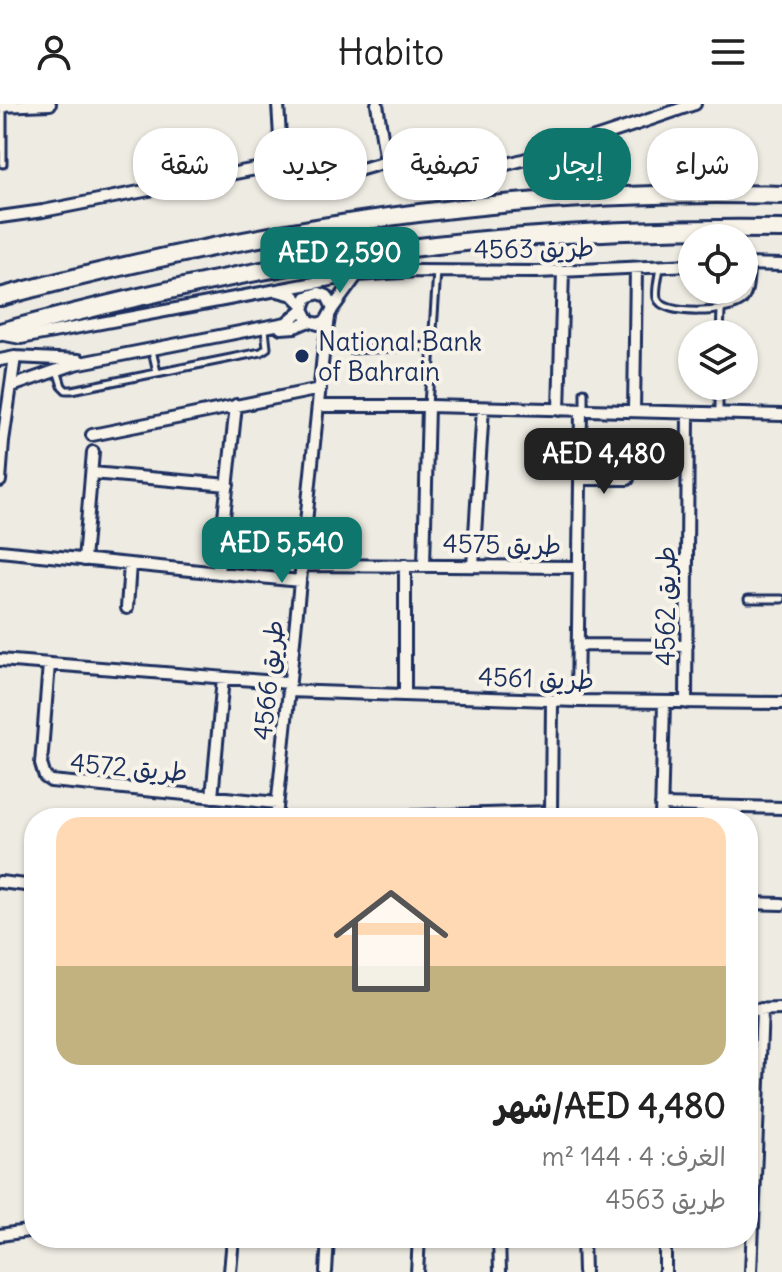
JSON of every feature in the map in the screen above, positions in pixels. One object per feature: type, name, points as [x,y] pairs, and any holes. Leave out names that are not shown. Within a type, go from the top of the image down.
[{"type":"main road","points":[[0,297],[180,252],[387,215],[502,203],[615,197],[728,193],[782,195]]},
{"type":"main road","points":[[0,333],[70,313],[351,256],[614,230],[782,229]]},
{"type":"street","points":[[2,106],[50,104]]},
{"type":"street","points":[[278,104],[280,128]]},
{"type":"street","points":[[377,104],[383,143]]},
{"type":"street","points":[[507,163],[695,104]]},
{"type":"street","points":[[0,217],[254,169]]},
{"type":"street","points":[[758,264],[782,265]]},
{"type":"street","name":"طريق 4563","points":[[0,333],[21,338],[357,275],[437,270],[563,271],[678,265]]},
{"type":"street","points":[[634,411],[636,268]]},
{"type":"street","points":[[559,410],[563,271]]},
{"type":"street","points":[[260,329],[322,323],[357,275]]},
{"type":"street","points":[[272,290],[293,295],[312,322]]},
{"type":"street","points":[[12,386],[57,369],[93,360],[289,322],[311,295],[319,293],[331,299],[331,313]]},
{"type":"street","name":"طريق 4566","points":[[277,808],[323,355],[331,313]]},
{"type":"street","name":"طريق 4566","points":[[312,322],[321,338],[323,355]]},
{"type":"street","points":[[0,360],[15,357],[93,360]]},
{"type":"street","points":[[0,481],[15,357]]},
{"type":"street","points":[[92,435],[320,389]]},
{"type":"street","points":[[218,573],[236,405]]},
{"type":"street","points":[[318,406],[782,415]]},
{"type":"street","name":"طريق 4575","points":[[424,565],[428,406]]},
{"type":"street","points":[[473,566],[483,408]]},
{"type":"street","points":[[577,701],[582,410]]},
{"type":"street","name":"طريق 4562","points":[[686,703],[688,413]]},
{"type":"street","points":[[84,560],[93,452]]},
{"type":"street","points":[[92,473],[228,485]]},
{"type":"street","points":[[580,479],[628,479]]},
{"type":"street","points":[[0,551],[300,581]]},
{"type":"street","points":[[127,608],[130,564]]},
{"type":"street","name":"طريق 4575","points":[[301,565],[579,567]]},
{"type":"street","name":"طريق 4575","points":[[405,565],[405,695]]},
{"type":"street","points":[[578,645],[687,646]]},
{"type":"street","points":[[0,660],[223,678],[289,687]]},
{"type":"street","name":"طريق 4572","points":[[49,664],[41,764],[45,777],[58,783],[277,803]]},
{"type":"street","points":[[212,797],[223,678]]},
{"type":"street","name":"طريق 4561","points":[[289,687],[552,701],[782,703]]},
{"type":"street","points":[[551,808],[552,701]]},
{"type":"street","name":"طريق 4562","points":[[661,805],[664,703]]},
{"type":"street","points":[[661,805],[782,808]]},
{"type":"street","points":[[0,882],[24,885]]},
{"type":"street","points":[[758,903],[782,904]]},
{"type":"street","points":[[758,1009],[782,1009]]},
{"type":"street","points":[[758,1048],[762,1009]]},
{"type":"street","points":[[0,1235],[24,1231]]},
{"type":"street","points":[[230,1272],[232,1248]]},
{"type":"street","points":[[326,1272],[327,1248]]},
{"type":"street","points":[[417,1272],[418,1248]]},
{"type":"street","points":[[499,1248],[500,1272]]},
{"type":"street","points":[[583,1248],[584,1272]]},
{"type":"street","points":[[665,1248],[665,1272]]},
{"type":"street","points":[[751,1248],[751,1272]]},
{"type":"lane","points":[[2,106],[3,164]]},
{"type":"lane","points":[[660,266],[657,299],[662,306],[671,310],[721,311],[741,304]]},
{"type":"lane","points":[[428,406],[437,270]]},
{"type":"lane","points":[[721,311],[721,320]]},
{"type":"lane","points":[[57,369],[62,386],[69,391],[264,352],[267,345],[260,329]]},
{"type":"lane","points":[[350,350],[432,346]]},
{"type":"lane","points":[[152,349],[157,372]]},
{"type":"lane","points":[[582,410],[584,392]]},
{"type":"lane","points":[[719,400],[719,413]]},
{"type":"lane","points":[[748,599],[782,599]]},
{"type":"place","name":"National Bank of Bahrain","points":[[302,356]]}]
